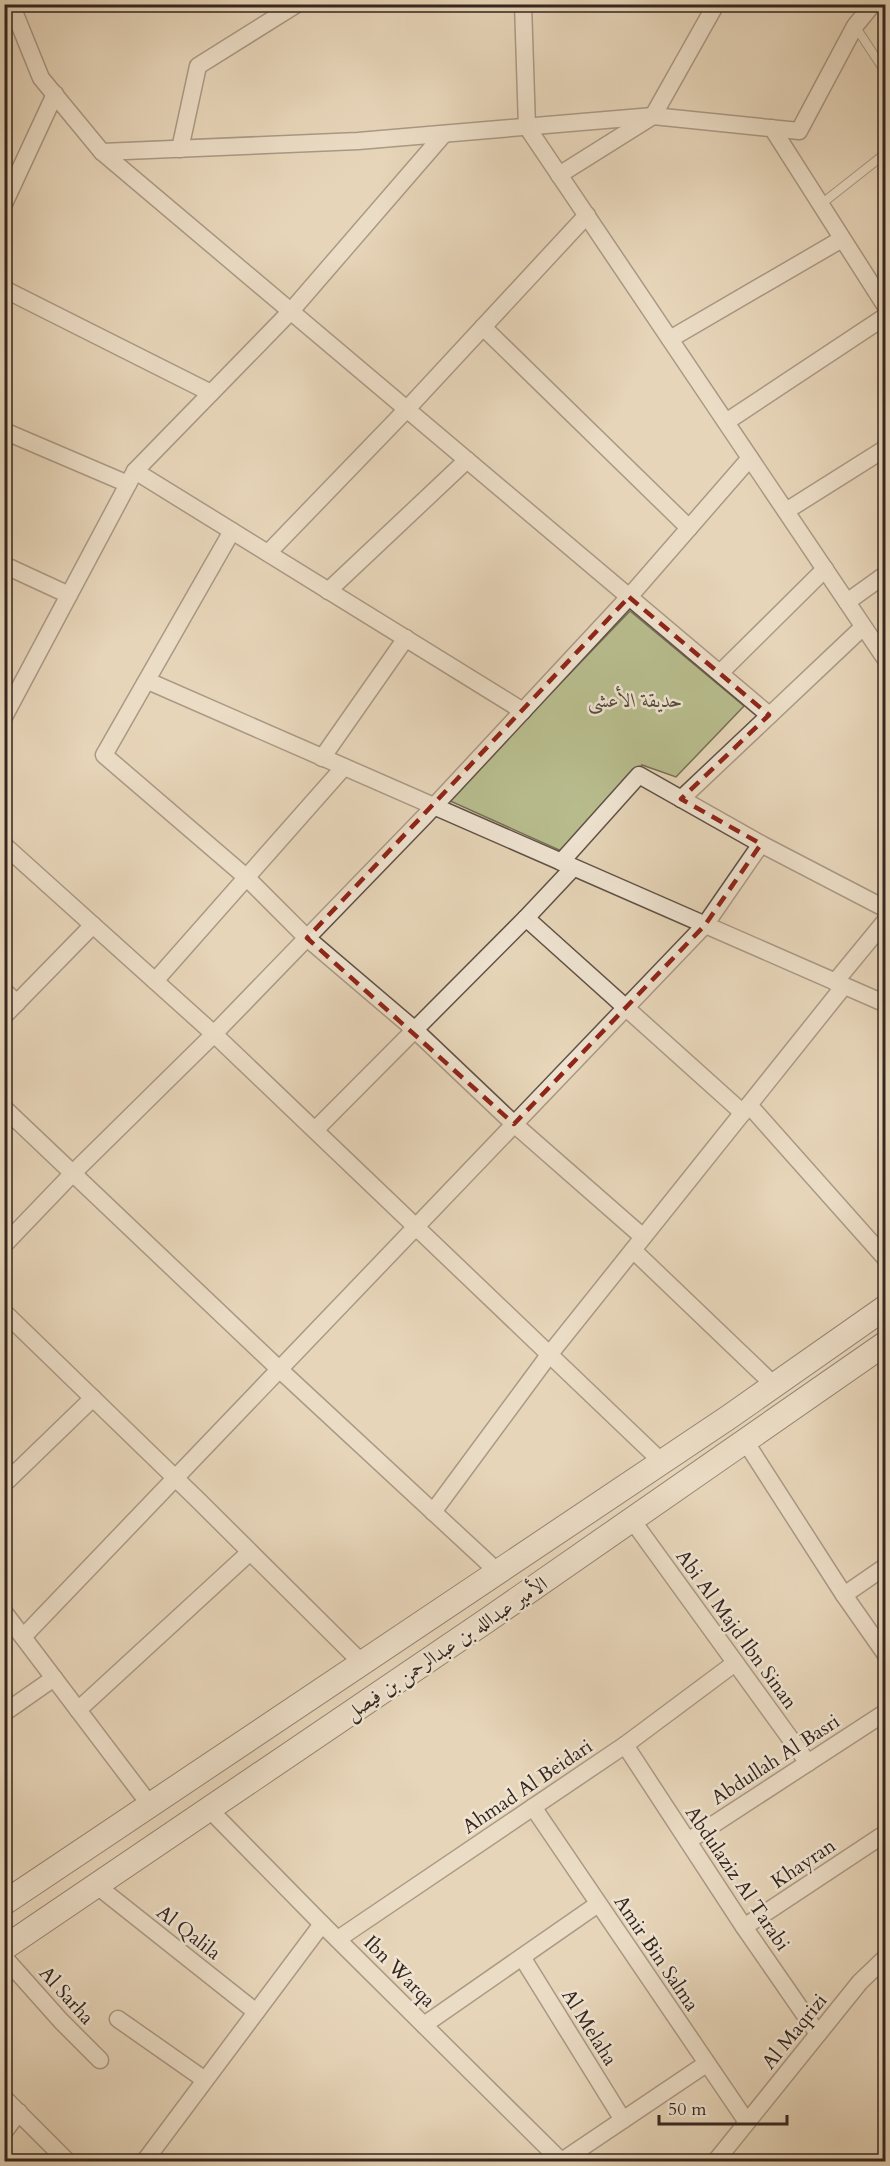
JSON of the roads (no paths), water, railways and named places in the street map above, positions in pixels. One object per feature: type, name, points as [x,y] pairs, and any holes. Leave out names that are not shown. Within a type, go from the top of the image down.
[{"type":"main road","name":"الأمير عبدالله بن عبدالرحمن بن فيصل","points":[[4,1903],[662,1462],[885,1307]]},
{"type":"main road","name":"الأمير عبدالله بن عبدالرحمن بن فيصل","points":[[4,1948],[632,1520],[885,1343]]},
{"type":"street","points":[[11,4],[41,78],[102,152],[769,715]]},
{"type":"street","points":[[180,149],[198,66],[297,4]]},
{"type":"street","points":[[523,4],[527,127],[885,660]]},
{"type":"street","points":[[560,175],[653,116],[716,4]]},
{"type":"street","points":[[102,152],[358,141],[653,116],[798,131],[855,26],[873,4]]},
{"type":"street","points":[[4,204],[55,94]]},
{"type":"street","points":[[772,128],[885,307]]},
{"type":"street","points":[[5,715],[131,478],[291,311],[444,134]]},
{"type":"street","points":[[268,553],[407,409],[586,215]]},
{"type":"street","points":[[670,339],[842,239]]},
{"type":"street","points":[[4,289],[211,393]]},
{"type":"street","points":[[726,422],[885,316]]},
{"type":"street","points":[[483,327],[689,528]]},
{"type":"street","points":[[4,431],[131,478],[232,531],[523,711]]},
{"type":"street","points":[[786,511],[885,448]]},
{"type":"street","points":[[4,1245],[73,1173],[214,1034],[433,807],[629,597],[750,458]]},
{"type":"street","points":[[328,591],[467,460]]},
{"type":"street","points":[[232,531],[104,755],[246,877],[307,938],[415,1030],[638,1244],[774,1385]]},
{"type":"street","points":[[4,565],[69,595]]},
{"type":"street","points":[[720,673],[825,569]]},
{"type":"street","points":[[847,602],[885,574]]},
{"type":"street","points":[[681,799],[863,627]]},
{"type":"street","points":[[322,758],[406,638]]},
{"type":"street","points":[[148,681],[885,1004]]},
{"type":"street","points":[[155,981],[344,767]]},
{"type":"street","points":[[315,1130],[526,918],[639,775],[885,909]]},
{"type":"street","points":[[23,1636],[705,925],[762,844]]},
{"type":"street","points":[[4,845],[214,1034],[662,1462]]},
{"type":"street","points":[[526,918],[746,1109],[885,1259]]},
{"type":"street","points":[[433,1512],[549,1355],[746,1109],[885,920]]},
{"type":"street","points":[[4,1016],[93,925]]},
{"type":"street","points":[[4,991],[17,1003]]},
{"type":"street","points":[[4,1108],[279,1369],[498,1572]]},
{"type":"street","points":[[4,1312],[362,1663]]},
{"type":"street","points":[[4,1484],[93,1398]]},
{"type":"street","points":[[745,1441],[885,1655]]},
{"type":"street","name":"Abi Al Majd Ibn Sinan","points":[[632,1520],[808,1763]]},
{"type":"street","points":[[78,1710],[250,1552]]},
{"type":"street","points":[[844,1595],[885,1566]]},
{"type":"street","points":[[4,1612],[150,1805]]},
{"type":"street","name":"Ahmad Al Beidari","points":[[338,1939],[625,1745],[735,1663]]},
{"type":"street","points":[[4,1713],[54,1678]]},
{"type":"street","name":"Abdullah Al Basri","points":[[688,1841],[885,1712]]},
{"type":"street","name":"Abdulaziz Al Tarabi","points":[[625,1745],[744,1927],[818,2034]]},
{"type":"street","name":"Amir Bin Salma","points":[[533,1808],[747,2122]]},
{"type":"street","name":"Ibn Warqa","points":[[209,1809],[562,2161]]},
{"type":"street","name":"Khayran","points":[[744,1927],[885,1833]]},
{"type":"street","name":"Al Qalila","points":[[96,1885],[256,2012]]},
{"type":"street","points":[[424,2025],[598,1904]]},
{"type":"street","points":[[144,2162],[322,1924]]},
{"type":"street","name":"Al Sarha","points":[[4,1957],[61,2021],[100,2060]]},
{"type":"street","name":"Al Melaha","points":[[522,1957],[623,2120]]},
{"type":"street","name":"Al Maqrizi","points":[[715,2162],[860,1982],[885,1957]]},
{"type":"street","points":[[118,2019],[205,2080]]},
{"type":"street","points":[[562,2161],[706,2064]]},
{"type":"street","points":[[4,2098],[68,2162]]},
{"type":"street","points":[[4,2132],[19,2112]]},
{"type":"lane","points":[[855,26],[885,73]]},
{"type":"lane","points":[[820,205],[885,153]]},
{"type":"park label","name":"حديقة الأعشى","points":[[635,700]]}]
